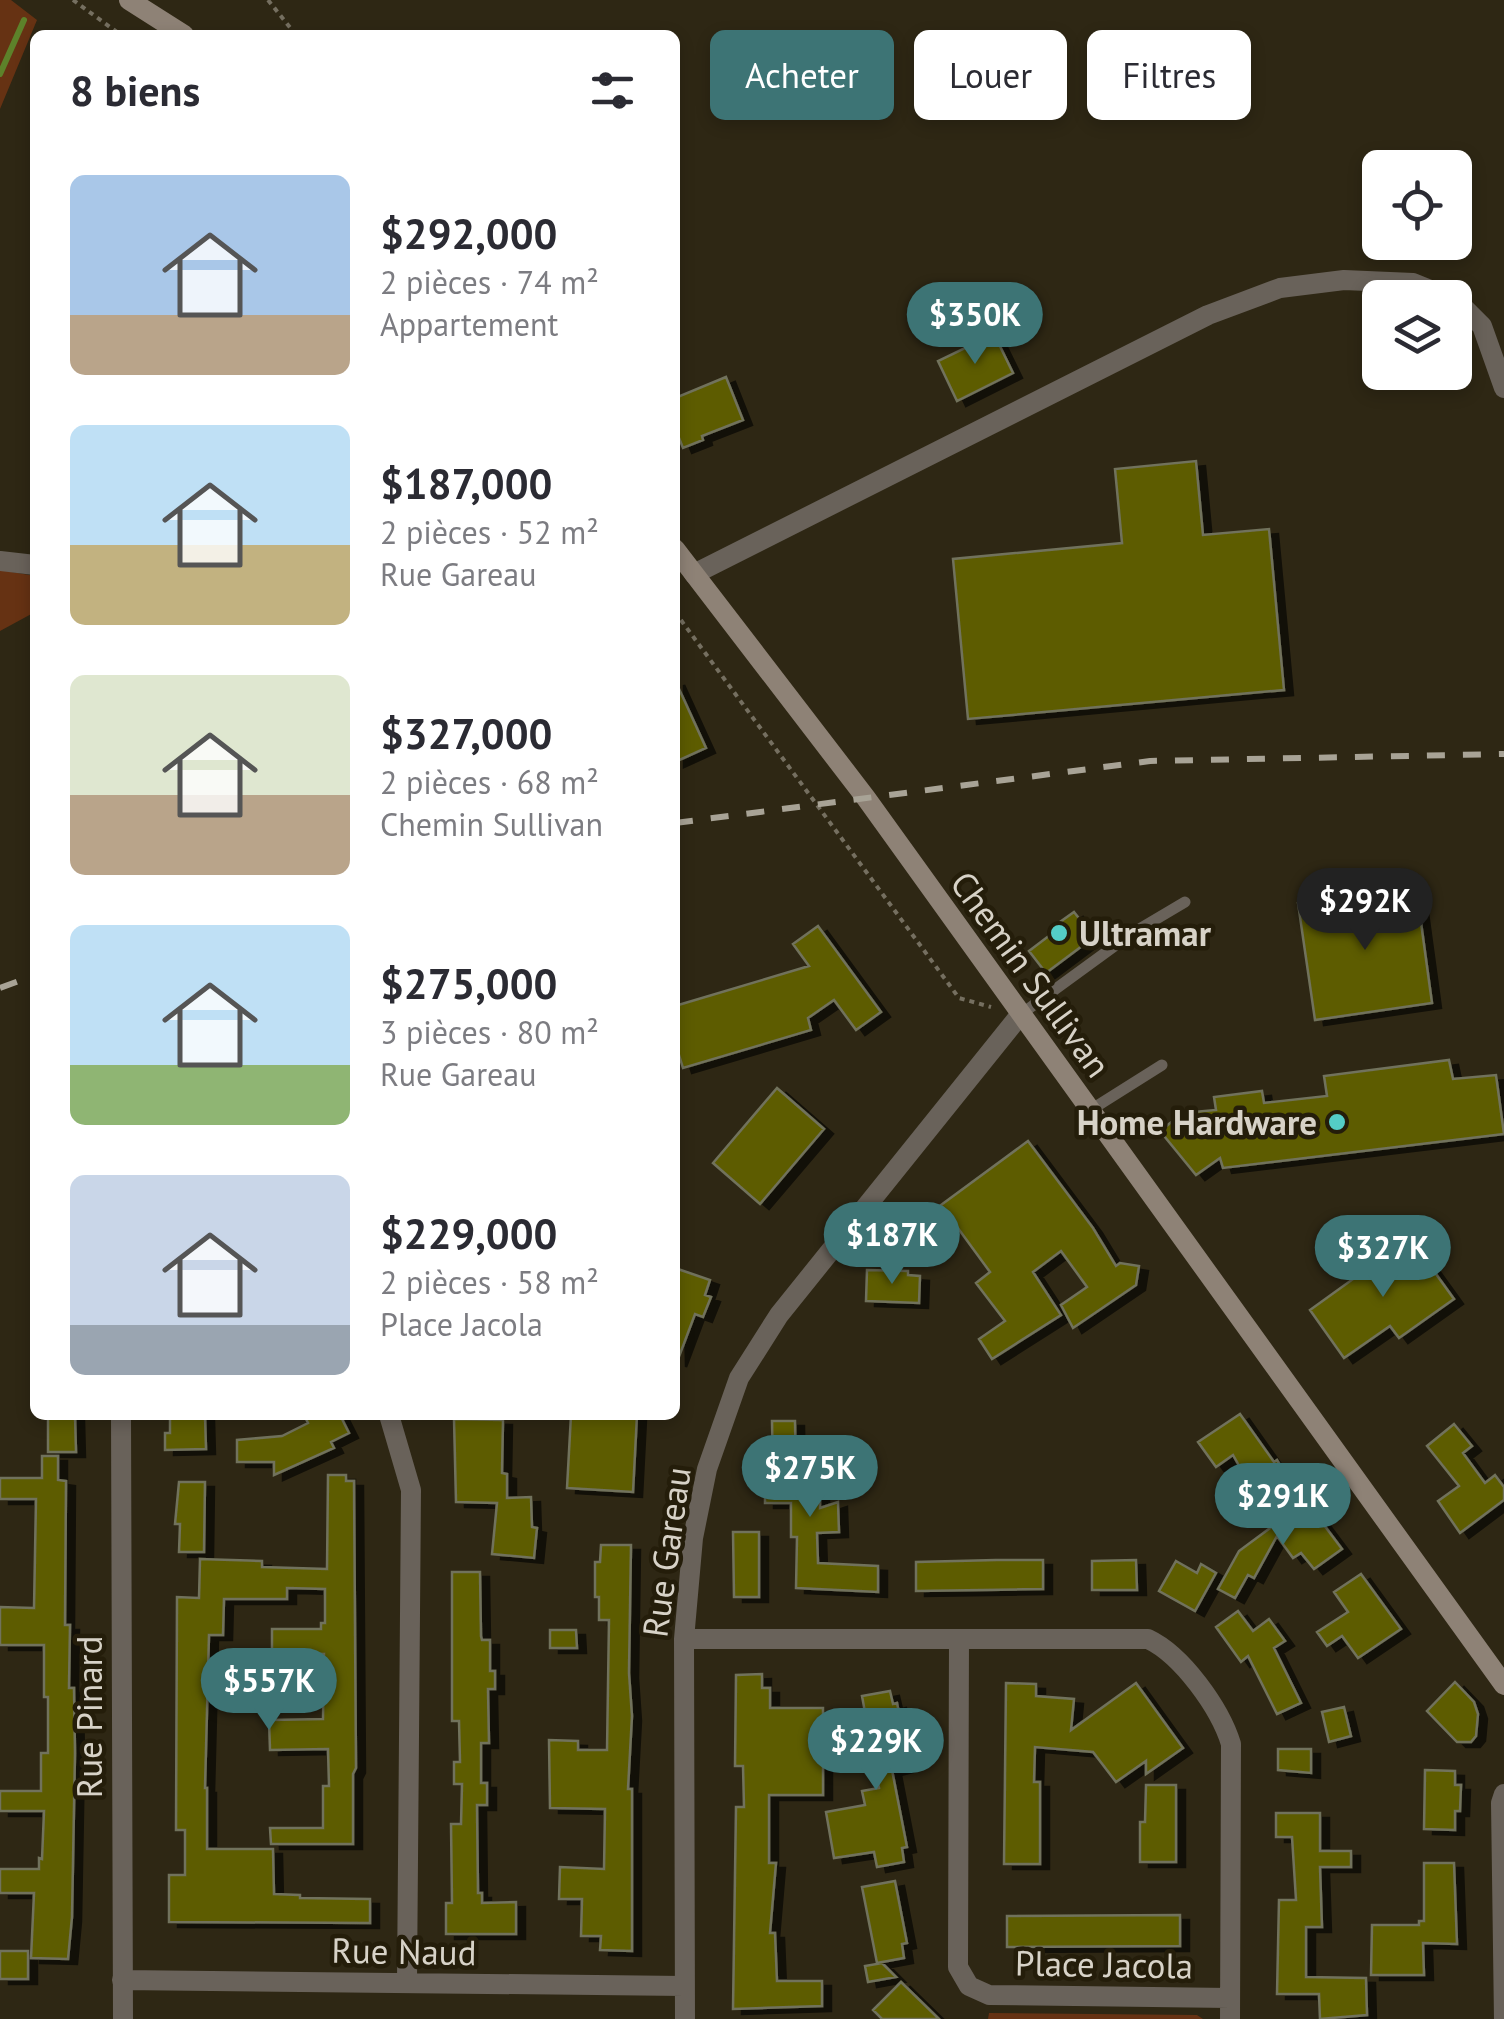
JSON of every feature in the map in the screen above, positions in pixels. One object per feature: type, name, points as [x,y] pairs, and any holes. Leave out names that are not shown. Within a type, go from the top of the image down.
[{"type":"main road","points":[[130,0],[176,30]]},
{"type":"main road","name":"Chemin Sullivan","points":[[680,556],[866,798],[1504,1685]]},
{"type":"street","points":[[694,574],[1208,315],[1280,288],[1362,281]]},
{"type":"street","points":[[1472,317],[1482,326],[1504,388]]},
{"type":"street","points":[[0,561],[30,564]]},
{"type":"street","name":"Rue Gareau","points":[[684,2019],[684,1638],[693,1538],[707,1469],[739,1378],[779,1316],[1020,1016]]},
{"type":"street","name":"Rue Pinard","points":[[121,1420],[122,2019]]},
{"type":"street","points":[[390,1420],[411,1490],[407,1983]]},
{"type":"street","name":"Place Jacola","points":[[684,1638],[1148,1638],[1168,1648],[1224,1720],[1231,1744],[1230,2008],[989,1995],[969,1986],[958,1967],[959,1640]]},
{"type":"street","points":[[1504,1794],[1504,2019]]},
{"type":"street","name":"Rue Naud","points":[[122,1980],[684,1986]]},
{"type":"lane","points":[[1020,1016],[1131,934],[1185,902]]},
{"type":"lane","points":[[1089,1110],[1162,1065]]},
{"type":"path","points":[[73,0],[115,30]]},
{"type":"path","points":[[268,0],[292,30]]},
{"type":"path","points":[[680,619],[959,998],[1020,1016]]},
{"type":"shaded area","points":[[0,0],[11,0],[37,20],[0,109]]},
{"type":"shaded area","points":[[0,570],[30,575],[30,615],[0,631]]},
{"type":"shaded area","points":[[989,2013],[1197,2015],[1203,2019],[988,2019]]},
{"type":"building","points":[[994,334],[1013,373],[957,401],[938,361]]},
{"type":"building","points":[[726,377],[743,420],[683,448],[680,396]]},
{"type":"building","points":[[1196,461],[1203,535],[1269,529],[1284,690],[968,719],[953,559],[1122,543],[1115,469]]},
{"type":"building","points":[[680,691],[706,748],[680,760]]},
{"type":"building","points":[[1416,886],[1432,1003],[1315,1020],[1298,903]]},
{"type":"building","points":[[1074,912],[1094,937],[1046,973],[1029,951]]},
{"type":"building","points":[[818,926],[881,1012],[856,1030],[834,1000],[808,1018],[811,1030],[683,1068],[680,1005],[809,966],[793,944]]},
{"type":"building","name":"Home Hardware","points":[[1449,1060],[1453,1079],[1496,1075],[1504,1134],[1223,1168],[1220,1158],[1196,1175],[1160,1131],[1183,1113],[1216,1110],[1214,1097],[1262,1091],[1264,1103],[1327,1096],[1324,1076]]},
{"type":"building","points":[[777,1088],[824,1129],[760,1204],[713,1163]]},
{"type":"building","points":[[1028,1141],[1093,1228],[1116,1266],[1139,1266],[1136,1285],[1073,1328],[1061,1305],[1087,1287],[1061,1251],[1033,1272],[1061,1315],[992,1359],[979,1339],[1005,1321],[976,1283],[990,1272],[941,1205]]},
{"type":"building","points":[[1410,1238],[1454,1299],[1399,1338],[1390,1326],[1344,1358],[1310,1310]]},
{"type":"building","points":[[680,1270],[710,1280],[705,1295],[711,1297],[703,1317],[695,1314],[680,1354]]},
{"type":"building","points":[[867,1270],[908,1271],[908,1275],[920,1276],[919,1303],[866,1301]]},
{"type":"building","points":[[1240,1414],[1291,1483],[1259,1501],[1233,1455],[1216,1467],[1198,1442]]},
{"type":"building","points":[[48,1420],[75,1420],[76,1452],[48,1452]]},
{"type":"building","points":[[170,1420],[205,1420],[206,1449],[165,1450],[165,1433],[170,1433]]},
{"type":"building","points":[[306,1420],[342,1420],[349,1433],[331,1442],[334,1448],[274,1475],[274,1462],[237,1462],[237,1440],[282,1436],[308,1423]]},
{"type":"building","points":[[454,1420],[503,1420],[502,1473],[507,1474],[507,1498],[531,1497],[532,1527],[537,1528],[534,1558],[492,1554],[497,1503],[456,1502]]},
{"type":"building","points":[[571,1420],[637,1420],[633,1492],[567,1488]]},
{"type":"building","points":[[772,1421],[795,1421],[796,1474],[820,1476],[820,1508],[838,1502],[839,1532],[817,1533],[818,1563],[878,1566],[878,1592],[796,1588],[797,1537],[791,1537],[791,1503],[765,1503],[765,1474],[773,1474]]},
{"type":"building","points":[[1454,1424],[1472,1446],[1463,1453],[1485,1483],[1495,1475],[1504,1487],[1504,1500],[1460,1533],[1438,1501],[1459,1486],[1427,1446]]},
{"type":"building","points":[[42,1456],[58,1456],[58,1480],[66,1481],[65,1625],[70,1625],[69,1688],[74,1688],[75,1753],[68,1959],[31,1958],[34,1893],[0,1893],[0,1869],[39,1869],[39,1858],[42,1859],[44,1811],[0,1811],[0,1791],[41,1791],[41,1753],[48,1753],[48,1697],[44,1697],[44,1645],[0,1645],[0,1607],[34,1608],[36,1499],[0,1499],[0,1478],[42,1478]]},
{"type":"building","points":[[328,1475],[346,1475],[346,1481],[354,1481],[353,1844],[271,1844],[270,1828],[323,1828],[323,1786],[329,1786],[328,1749],[270,1750],[269,1720],[323,1719],[324,1654],[272,1653],[272,1629],[321,1629],[321,1623],[325,1623],[325,1589],[287,1588],[287,1599],[224,1599],[223,1635],[209,1635],[207,1849],[273,1849],[274,1894],[370,1899],[370,1923],[169,1922],[169,1875],[185,1875],[185,1830],[176,1830],[177,1597],[199,1598],[200,1559],[262,1561],[262,1567],[327,1569]]},
{"type":"building","points":[[179,1482],[205,1482],[204,1552],[179,1552],[180,1524],[175,1524]]},
{"type":"building","points":[[1309,1505],[1342,1549],[1314,1569],[1301,1553],[1293,1558],[1277,1536],[1254,1578],[1248,1575],[1235,1598],[1218,1589],[1239,1551],[1289,1514],[1283,1525]]},
{"type":"building","points":[[733,1532],[759,1532],[759,1597],[734,1597]]},
{"type":"building","points":[[601,1545],[631,1545],[632,1716],[628,1789],[632,1789],[632,1951],[600,1950],[601,1936],[581,1936],[582,1899],[559,1899],[560,1867],[604,1869],[605,1809],[550,1808],[549,1740],[578,1741],[578,1750],[607,1750],[609,1620],[599,1620],[599,1597],[595,1597],[595,1562],[600,1562]]},
{"type":"building","points":[[1043,1560],[1043,1589],[916,1591],[916,1562]]},
{"type":"building","points":[[1136,1560],[1137,1590],[1092,1590],[1092,1561]]},
{"type":"building","points":[[1176,1561],[1197,1573],[1201,1564],[1216,1573],[1195,1611],[1159,1591]]},
{"type":"building","points":[[452,1572],[480,1572],[481,1636],[482,1640],[490,1640],[490,1671],[495,1671],[495,1689],[488,1689],[489,1743],[481,1743],[481,1783],[487,1783],[487,1805],[477,1805],[478,1893],[482,1893],[482,1903],[516,1902],[516,1934],[446,1934],[446,1903],[452,1903],[451,1824],[461,1824],[462,1784],[454,1784],[454,1762],[460,1762],[459,1721],[452,1721]]},
{"type":"building","points":[[1361,1574],[1401,1629],[1358,1658],[1342,1636],[1327,1646],[1317,1632],[1348,1612],[1334,1592]]},
{"type":"building","points":[[1238,1611],[1253,1631],[1269,1619],[1285,1641],[1274,1648],[1301,1703],[1277,1714],[1248,1656],[1241,1662],[1216,1627]]},
{"type":"building","points":[[550,1630],[576,1630],[577,1648],[550,1648]]},
{"type":"building","points":[[762,1674],[762,1688],[770,1688],[770,1708],[823,1708],[823,1795],[769,1795],[769,1863],[776,1863],[770,1933],[775,1933],[777,1981],[822,1981],[822,2006],[733,2009],[736,1807],[744,1807],[743,1766],[735,1766],[736,1675]]},
{"type":"building","points":[[1455,1682],[1474,1702],[1478,1714],[1476,1736],[1471,1742],[1457,1742],[1427,1711]]},
{"type":"building","points":[[1006,1683],[1036,1684],[1036,1696],[1074,1699],[1071,1730],[1136,1683],[1183,1748],[1146,1774],[1146,1761],[1116,1782],[1093,1752],[1035,1747],[1034,1782],[1040,1782],[1040,1864],[1004,1864]]},
{"type":"building","points":[[890,1691],[893,1704],[897,1703],[907,1751],[902,1753],[904,1767],[892,1770],[907,1847],[902,1848],[904,1862],[877,1867],[874,1852],[834,1858],[826,1812],[865,1805],[862,1791],[879,1788],[862,1696]]},
{"type":"building","points":[[1344,1707],[1351,1736],[1329,1742],[1322,1712]]},
{"type":"building","points":[[1278,1749],[1311,1749],[1311,1773],[1278,1770]]},
{"type":"building","points":[[1425,1770],[1455,1771],[1455,1785],[1461,1785],[1455,1830],[1424,1829]]},
{"type":"building","points":[[1146,1785],[1176,1785],[1176,1862],[1140,1862],[1140,1822],[1145,1822]]},
{"type":"building","points":[[1276,1813],[1320,1813],[1320,1851],[1351,1851],[1351,1867],[1320,1867],[1322,1927],[1306,1927],[1306,1977],[1366,1978],[1367,2015],[1320,2019],[1319,1994],[1277,1994],[1279,1900],[1296,1900],[1292,1837],[1276,1837]]},
{"type":"building","points":[[1424,1863],[1454,1863],[1457,1944],[1423,1943],[1424,1975],[1371,1975],[1372,1925],[1419,1925],[1419,1921],[1424,1921]]},
{"type":"building","points":[[895,1881],[907,1943],[902,1944],[904,1958],[877,1963],[862,1887]]},
{"type":"building","points":[[1180,1915],[1180,1946],[1007,1947],[1007,1916]]},
{"type":"building","points":[[0,1951],[28,1951],[28,1979],[0,1979]]},
{"type":"building","points":[[882,1963],[896,1977],[868,1982],[865,1966]]},
{"type":"building","points":[[901,1982],[939,2019],[882,2019],[873,2010]]},
{"type":"waterway","points":[[0,74],[24,20]]},
{"type":"railway","points":[[680,822],[1150,761],[1504,754]]},
{"type":"railway","points":[[0,988],[30,977]]},
{"type":"place","name":"Ultramar","points":[[1059,933]]},
{"type":"place","name":"Home Hardware","points":[[1337,1122]]}]
